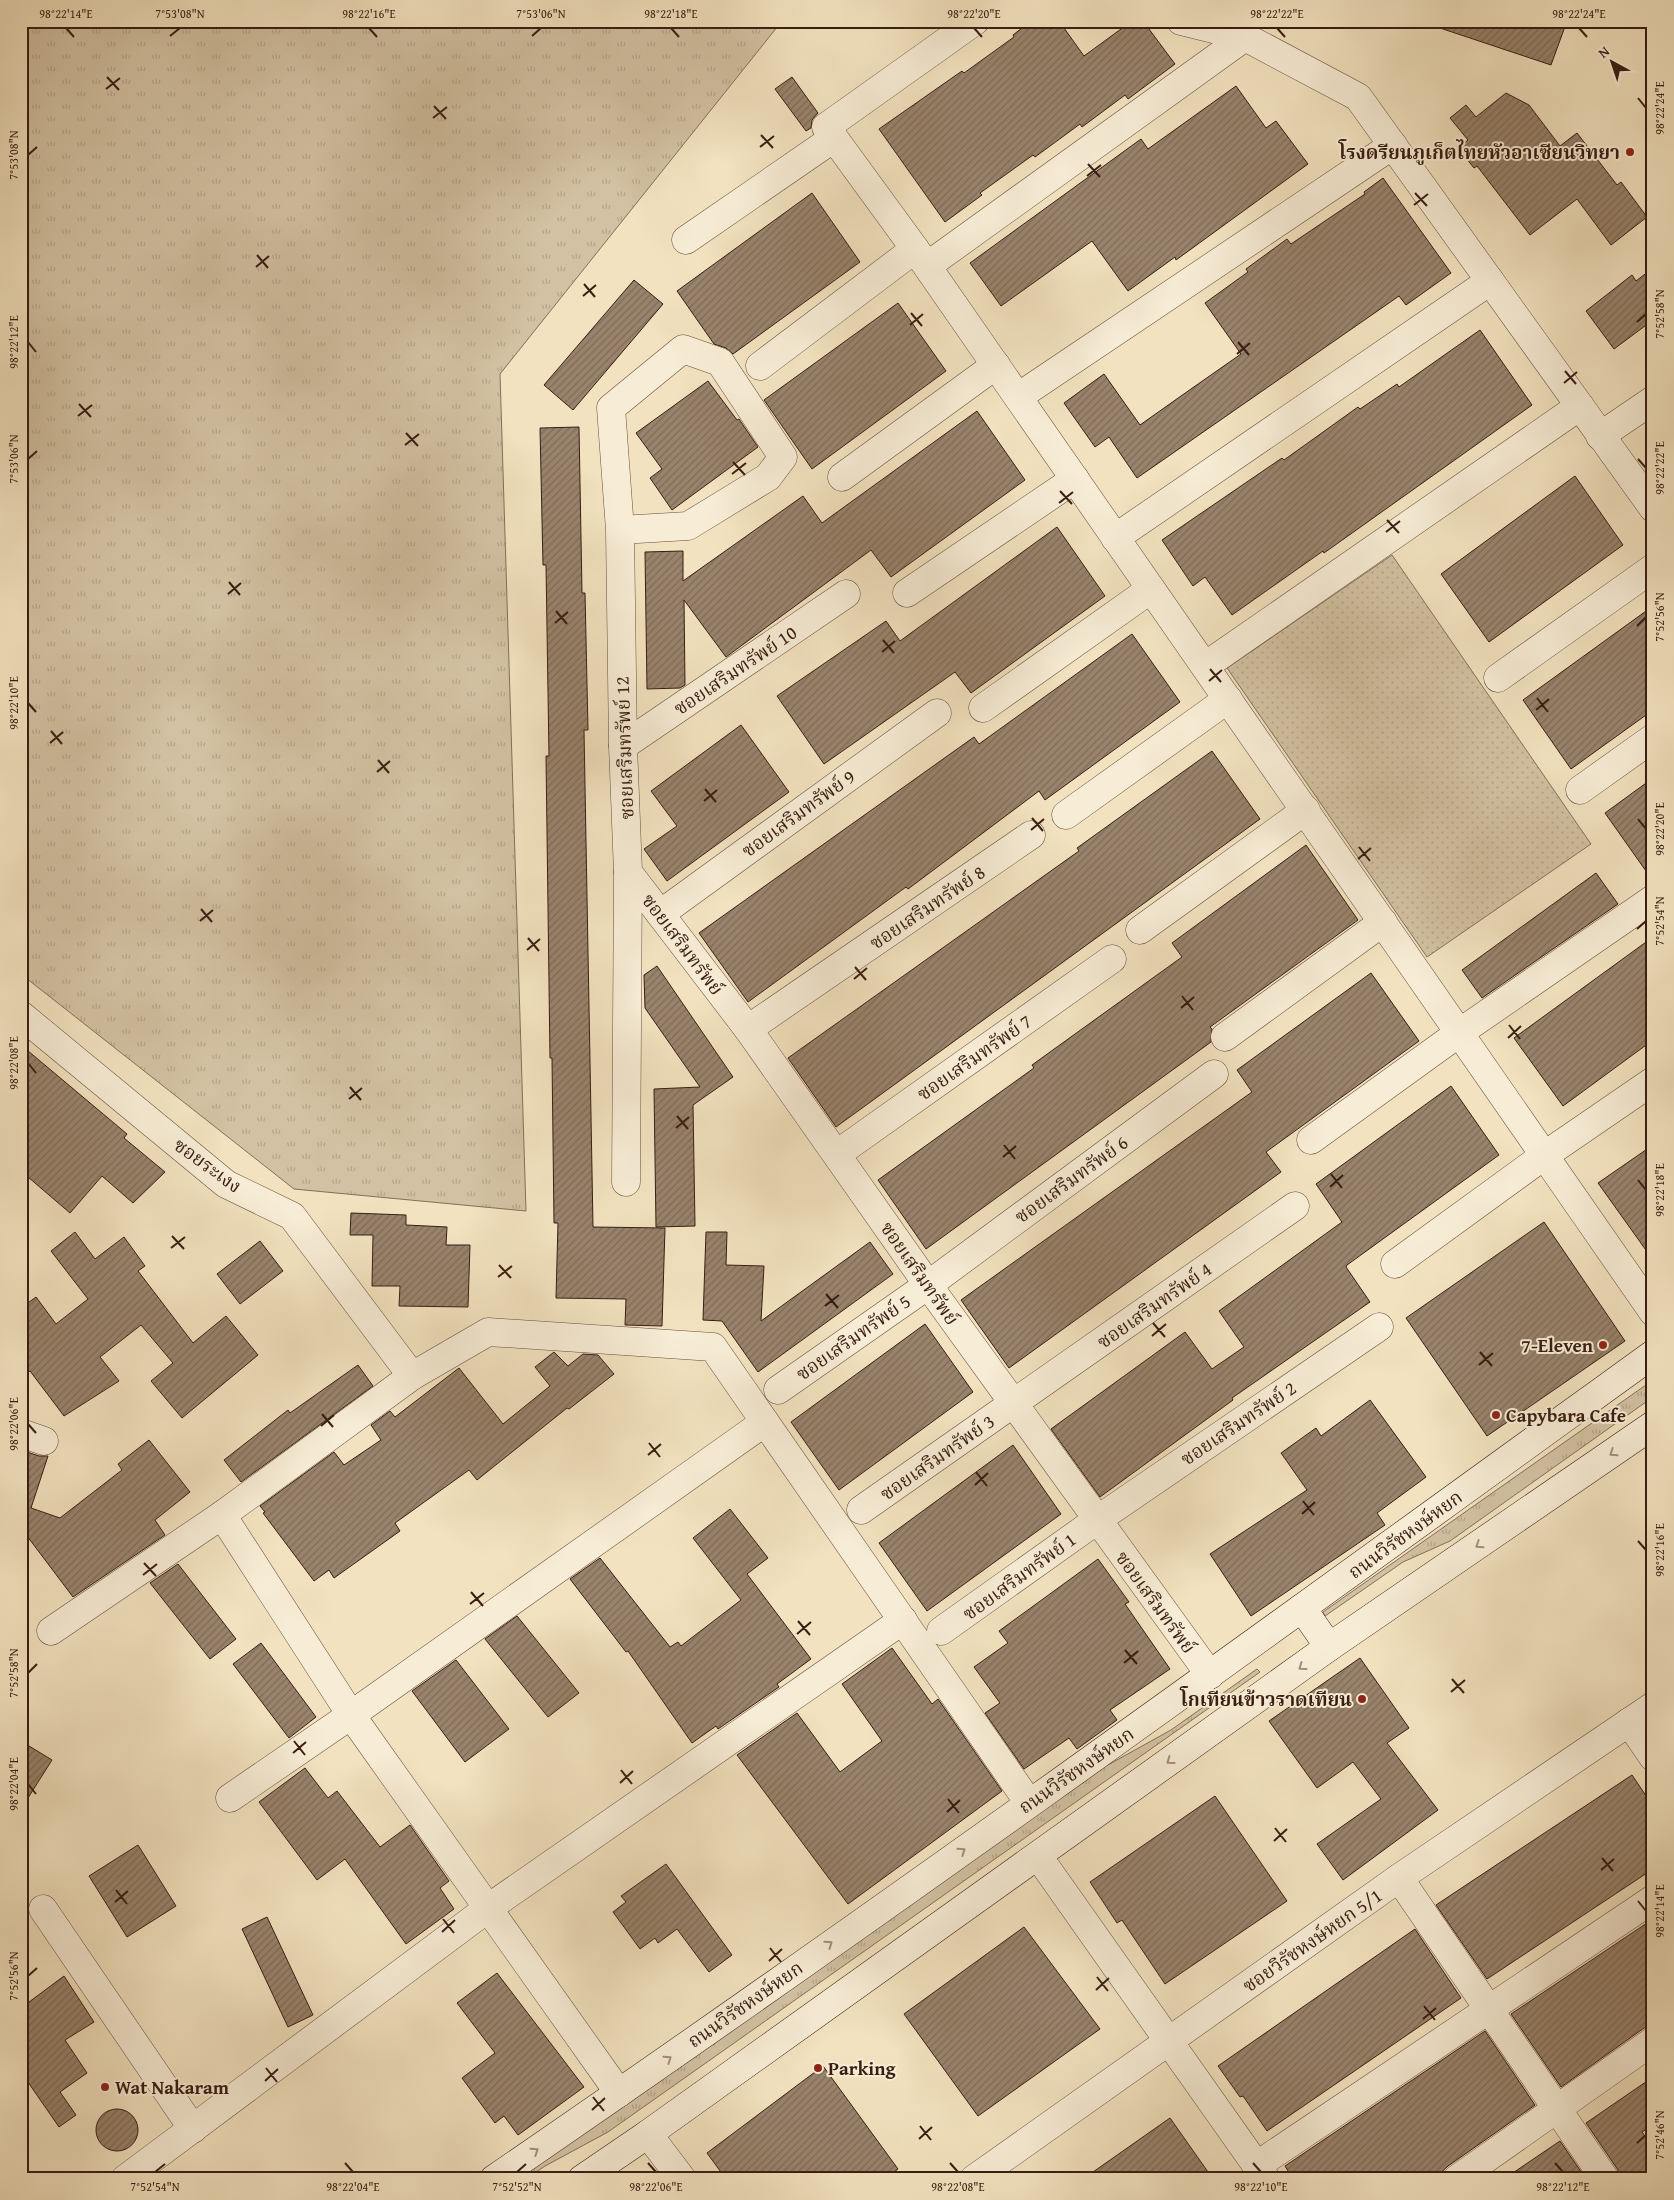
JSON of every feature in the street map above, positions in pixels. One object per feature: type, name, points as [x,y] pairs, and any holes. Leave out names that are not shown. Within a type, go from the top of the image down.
[{"type":"street","points":[[976,21],[826,127],[921,257],[1653,1312]]},
{"type":"street","points":[[1181,21],[1245,37],[1358,96],[1653,508]]},
{"type":"street","points":[[760,366],[1245,37]]},
{"type":"street","points":[[686,240],[834,138]]},
{"type":"street","points":[[1018,397],[1393,145]]},
{"type":"street","points":[[1116,538],[1490,281]]},
{"type":"street","name":"ซอยเสริมทรัพย์ 12","points":[[620,530],[688,526],[768,477],[782,457],[720,362],[683,349],[611,408],[620,530],[623,746],[628,872],[626,1182]]},
{"type":"street","points":[[842,477],[996,365]]},
{"type":"street","points":[[1600,436],[1653,400]]},
{"type":"street","points":[[1205,666],[1580,406]]},
{"type":"street","points":[[907,593],[1075,479]]},
{"type":"street","points":[[1498,678],[1653,568]]},
{"type":"street","points":[[982,708],[1151,589]]},
{"type":"street","name":"ซอยเสริมทรัพย์ 10","points":[[623,746],[846,594]]},
{"type":"street","points":[[1066,814],[1228,699]]},
{"type":"street","name":"ซอยเสริมทรัพย์ 9","points":[[660,914],[937,712]]},
{"type":"street","points":[[1580,790],[1653,738]]},
{"type":"street","points":[[1140,930],[1306,810]]},
{"type":"street","name":"ซอยเสริมทรัพย์ 8","points":[[748,1030],[1031,835]]},
{"type":"street","name":"ซอยเสริมทรัพย์","points":[[628,872],[748,1030],[1096,1520],[1210,1675]]},
{"type":"street","points":[[1311,1140],[1459,1033],[1653,899]]},
{"type":"street","points":[[1225,1037],[1383,922]]},
{"type":"street","name":"ซอยเสริมทรัพย์ 7","points":[[837,1154],[1112,959]]},
{"type":"street","name":"ซอยระเงง","points":[[21,1015],[226,1184],[292,1216],[412,1376]]},
{"type":"street","name":"ซอยเสริมทรัพย์ 6","points":[[928,1285],[1214,1074]]},
{"type":"street","points":[[1396,1264],[1545,1155],[1653,1081]]},
{"type":"street","name":"ซอยเสริมทรัพย์ 4","points":[[1013,1404],[1295,1206]]},
{"type":"street","name":"ซอยเสริมทรัพย์ 5","points":[[778,1390],[928,1285]]},
{"type":"street","name":"ซอยเสริมทรัพย์ 2","points":[[1096,1520],[1379,1327]]},
{"type":"street","points":[[51,1631],[222,1515],[412,1376],[488,1332],[713,1347],[1030,1803]]},
{"type":"street","name":"ถนนวิรัชหงษ์หยก","points":[[494,2179],[619,2093],[1210,1675],[1653,1354]]},
{"type":"street","name":"ซอยเสริมทรัพย์ 3","points":[[861,1510],[1013,1404]]},
{"type":"street","points":[[230,1798],[765,1422]]},
{"type":"street","points":[[582,2179],[648,2134],[1329,1647],[1653,1425]]},
{"type":"street","points":[[222,1515],[350,1715],[486,1909],[619,2093]]},
{"type":"street","name":"ซอยเสริมทรัพย์ 1","points":[[941,1631],[1096,1520]]},
{"type":"street","points":[[1302,1608],[1329,1647]]},
{"type":"street","points":[[125,2179],[486,1909],[903,1620]]},
{"type":"street","name":"ซอยวิรัชหงษ์หยก 5/1","points":[[974,2179],[1399,1878],[1653,1706]]},
{"type":"street","points":[[1629,1722],[1653,1756]]},
{"type":"street","points":[[1038,1856],[1171,2041],[1261,2172],[1489,2010],[1653,1899]]},
{"type":"street","points":[[1399,1878],[1605,2179]]},
{"type":"street","points":[[43,1909],[193,2129]]},
{"type":"street","points":[[1457,2179],[1653,2041]]},
{"type":"street","points":[[648,2134],[682,2179]]},
{"type":"green space","points":[[21,21],[782,21],[500,374],[526,1211],[294,1189],[21,974]]},
{"type":"green space","points":[[1392,555],[1591,844],[1427,957],[1227,668]]},
{"type":"green space","points":[[1653,1380],[1653,1397],[1450,1541],[1403,1562],[1325,1616],[1323,1612]]},
{"type":"green space","points":[[1257,1669],[1260,1672],[608,2132],[545,2166],[526,2179],[517,2179],[1106,1766],[1171,1730]]},
{"type":"building","points":[[1031,21],[1059,21],[1084,56],[1132,21],[1143,21],[1175,64],[1128,99],[1125,95],[1082,127],[1080,124],[1035,157],[1033,155],[980,193],[982,195],[945,222],[879,129],[962,71],[964,73],[1014,37],[1013,35]]},
{"type":"building","points":[[1431,21],[1567,21],[1551,65],[1431,25]]},
{"type":"building","points":[[792,77],[818,113],[812,120],[811,128],[806,131],[775,89]]},
{"type":"building","points":[[1236,86],[1266,128],[1276,121],[1308,164],[1176,260],[1175,257],[1128,291],[1092,241],[1001,306],[970,263],[1141,139],[1148,149]]},
{"type":"building","points":[[1506,93],[1529,105],[1560,146],[1577,133],[1617,185],[1621,182],[1647,217],[1611,245],[1577,199],[1530,235],[1477,166],[1474,168],[1458,148],[1468,140],[1450,118],[1466,105],[1476,117]]},
{"type":"building","points":[[1383,178],[1451,273],[1406,305],[1399,296],[1137,478],[1109,437],[1095,447],[1064,403],[1104,374],[1140,425],[1241,354],[1205,303],[1248,272],[1246,269],[1287,239],[1291,244],[1365,194],[1364,192]]},
{"type":"building","points":[[812,193],[860,262],[733,354],[726,348],[714,344],[677,291]]},
{"type":"building","points":[[1653,268],[1653,320],[1614,349],[1586,311],[1632,275],[1636,281]]},
{"type":"building","points":[[634,280],[663,304],[573,410],[544,385]]},
{"type":"building","points":[[898,303],[946,371],[812,469],[764,400]]},
{"type":"building","points":[[1480,330],[1532,405],[1324,553],[1323,551],[1232,615],[1205,577],[1193,586],[1162,540],[1282,458],[1284,460],[1358,407],[1360,409],[1397,384],[1399,387]]},
{"type":"building","points":[[708,381],[737,420],[739,419],[758,447],[672,510],[650,478],[662,469],[636,433]]},
{"type":"building","points":[[977,411],[1025,480],[891,577],[871,550],[726,657],[684,600],[685,685],[680,688],[647,689],[645,552],[683,551],[683,581],[803,496],[822,523]]},
{"type":"building","points":[[579,427],[582,593],[585,593],[588,730],[584,730],[593,1227],[665,1228],[662,1326],[625,1325],[626,1299],[556,1298],[558,1223],[554,1223],[552,1058],[550,1058],[546,756],[549,756],[546,565],[543,565],[540,428]]},
{"type":"building","points":[[1575,476],[1623,545],[1489,642],[1441,574]]},
{"type":"building","points":[[1057,527],[1105,596],[971,693],[955,672],[824,764],[777,696],[886,621],[900,641]]},
{"type":"building","points":[[1653,606],[1653,710],[1571,769],[1523,700]]},
{"type":"building","points":[[1132,634],[1180,702],[1045,800],[1039,791],[908,889],[906,887],[748,1002],[699,933],[974,737],[979,744]]},
{"type":"building","points":[[741,725],[789,792],[667,881],[644,849],[677,826],[651,791]]},
{"type":"building","points":[[1212,751],[1260,819],[836,1127],[788,1058],[1079,851],[1077,848]]},
{"type":"building","points":[[1653,778],[1653,881],[1605,813]]},
{"type":"building","points":[[1306,845],[1358,920],[1210,1027],[1212,1029],[1211,1042],[926,1249],[878,1180],[1034,1068],[1032,1065],[1182,957],[1172,943]]},
{"type":"building","points":[[1596,873],[1618,904],[1482,998],[1462,970]]},
{"type":"building","points":[[1653,937],[1653,1040],[1563,1106],[1514,1038]]},
{"type":"building","points":[[657,966],[733,1077],[693,1105],[695,1226],[656,1227],[654,1089],[700,1087],[645,1008],[644,975]]},
{"type":"building","points":[[1371,973],[1419,1041],[1266,1152],[1281,1172],[1009,1368],[961,1300],[1252,1092],[1237,1070]]},
{"type":"building","points":[[21,1045],[127,1134],[124,1138],[165,1172],[133,1203],[102,1176],[70,1213],[21,1171]]},
{"type":"building","points":[[1451,1086],[1499,1155],[1347,1265],[1346,1267],[1370,1302],[1232,1398],[1233,1400],[1100,1497],[1051,1429],[1185,1332],[1212,1369],[1244,1347],[1219,1311],[1342,1222],[1316,1184]]},
{"type":"building","points":[[1653,1145],[1653,1260],[1598,1183]]},
{"type":"building","points":[[351,1213],[406,1215],[406,1225],[447,1227],[446,1245],[470,1245],[468,1307],[399,1306],[400,1286],[372,1286],[373,1235],[350,1235]]},
{"type":"building","points":[[1544,1222],[1625,1341],[1487,1436],[1406,1318]]},
{"type":"building","points":[[75,1232],[95,1259],[124,1237],[145,1266],[138,1271],[193,1343],[226,1316],[258,1355],[182,1418],[151,1381],[173,1363],[141,1325],[100,1357],[119,1381],[64,1416],[30,1371],[21,1378],[21,1308],[36,1297],[56,1324],[88,1299],[51,1251]]},
{"type":"building","points":[[706,1232],[727,1232],[726,1265],[764,1266],[761,1321],[870,1242],[893,1274],[758,1372],[722,1321],[703,1320]]},
{"type":"building","points":[[260,1241],[283,1271],[240,1304],[217,1274]]},
{"type":"building","points":[[925,1324],[973,1392],[839,1490],[791,1422]]},
{"type":"building","points":[[554,1352],[568,1366],[583,1354],[598,1355],[614,1374],[569,1409],[567,1408],[477,1480],[469,1470],[395,1523],[400,1531],[334,1578],[329,1570],[314,1581],[263,1513],[265,1512],[260,1506],[334,1452],[344,1465],[381,1440],[371,1425],[390,1411],[395,1417],[459,1368],[503,1424],[550,1386],[535,1367]]},
{"type":"building","points":[[358,1365],[373,1386],[241,1482],[224,1460],[288,1410],[290,1413]]},
{"type":"building","points":[[1370,1400],[1426,1477],[1377,1513],[1385,1525],[1251,1616],[1210,1554],[1307,1490],[1281,1453],[1316,1428],[1321,1436]]},
{"type":"building","points":[[149,1440],[190,1492],[155,1520],[165,1535],[73,1597],[21,1528],[21,1450],[39,1456],[48,1456],[31,1508],[60,1518],[122,1470],[118,1464]]},
{"type":"building","points":[[1013,1445],[1061,1514],[927,1611],[879,1543]]},
{"type":"building","points":[[730,1509],[768,1558],[747,1574],[811,1659],[777,1684],[779,1687],[718,1729],[716,1726],[692,1743],[628,1651],[626,1652],[570,1579],[600,1558],[670,1647],[678,1642],[681,1646],[741,1600],[693,1538]]},
{"type":"building","points":[[1098,1559],[1129,1602],[1125,1604],[1170,1669],[1110,1710],[1117,1720],[1077,1749],[1069,1738],[1024,1769],[985,1713],[1000,1703],[974,1667],[1008,1643],[999,1631]]},
{"type":"building","points":[[178,1564],[236,1639],[210,1659],[150,1583]]},
{"type":"building","points":[[517,1616],[579,1693],[548,1717],[485,1639]]},
{"type":"building","points":[[261,1643],[316,1717],[289,1738],[233,1664]]},
{"type":"building","points":[[892,1648],[932,1704],[938,1699],[1002,1791],[848,1904],[737,1755],[797,1713],[840,1772],[882,1741],[842,1684]]},
{"type":"building","points":[[1360,1658],[1409,1728],[1387,1743],[1438,1810],[1343,1880],[1317,1844],[1381,1799],[1353,1762],[1317,1788],[1269,1721]]},
{"type":"building","points":[[456,1660],[509,1729],[465,1762],[412,1691]]},
{"type":"building","points":[[21,1741],[52,1760],[21,1809]]},
{"type":"building","points":[[305,1768],[328,1798],[337,1791],[380,1847],[410,1825],[449,1881],[440,1888],[454,1909],[406,1944],[345,1859],[317,1880],[259,1802]]},
{"type":"building","points":[[1632,1775],[1653,1806],[1653,1869],[1487,1979],[1436,1905]]},
{"type":"building","points":[[1215,1796],[1287,1901],[1165,1984],[1122,1920],[1117,1923],[1090,1882]]},
{"type":"building","points":[[138,1845],[176,1906],[127,1937],[89,1876]]},
{"type":"building","points":[[666,1864],[732,1955],[709,1972],[677,1929],[658,1943],[655,1938],[640,1949],[613,1912],[626,1902],[621,1896]]},
{"type":"building","points":[[267,1917],[313,2015],[288,2027],[242,1929]]},
{"type":"building","points":[[1653,1919],[1653,2024],[1644,2028],[1561,2087],[1511,2014]]},
{"type":"building","points":[[1024,1927],[1100,2029],[978,2116],[904,2014]]},
{"type":"building","points":[[1415,1929],[1461,1998],[1267,2131],[1243,2096],[1240,2097],[1218,2066]]},
{"type":"building","points":[[497,1973],[584,2087],[518,2135],[504,2116],[495,2123],[462,2078],[495,2053],[457,2003]]},
{"type":"building","points":[[64,1976],[94,2022],[65,2040],[87,2073],[60,2092],[76,2115],[59,2127],[21,2072],[21,2008]]},
{"type":"building","points":[[1485,2031],[1535,2105],[1448,2166],[1434,2179],[1293,2179],[1285,2166]]},
{"type":"building","points":[[823,2066],[898,2169],[884,2179],[726,2179],[707,2153]]},
{"type":"building","points":[[1653,2077],[1653,2125],[1642,2132],[1653,2148],[1653,2179],[1620,2179],[1618,2170],[1586,2123]]},
{"type":"building","points":[[113,2109],[121,2109],[132,2115],[138,2130],[132,2145],[121,2151],[113,2151],[102,2145],[96,2134],[96,2126],[102,2115]]},
{"type":"building","points":[[1170,2118],[1213,2179],[1083,2179]]},
{"type":"building","points":[[1560,2141],[1584,2176],[1579,2179],[1504,2179]]},
{"type":"place","name":"โรงดรียนภูเก็ตไทยหัวอาเซียนวิทยา","points":[[1630,152]]},
{"type":"place","name":"7-Eleven","points":[[1603,1345]]},
{"type":"place","name":"Capybara Cafe","points":[[1496,1415]]},
{"type":"place","name":"โกเทียนข้าวราดเทียน","points":[[1362,1699]]},
{"type":"place","name":"Parking","points":[[818,2068]]},
{"type":"place","name":"Wat Nakaram","points":[[105,2087]]}]
